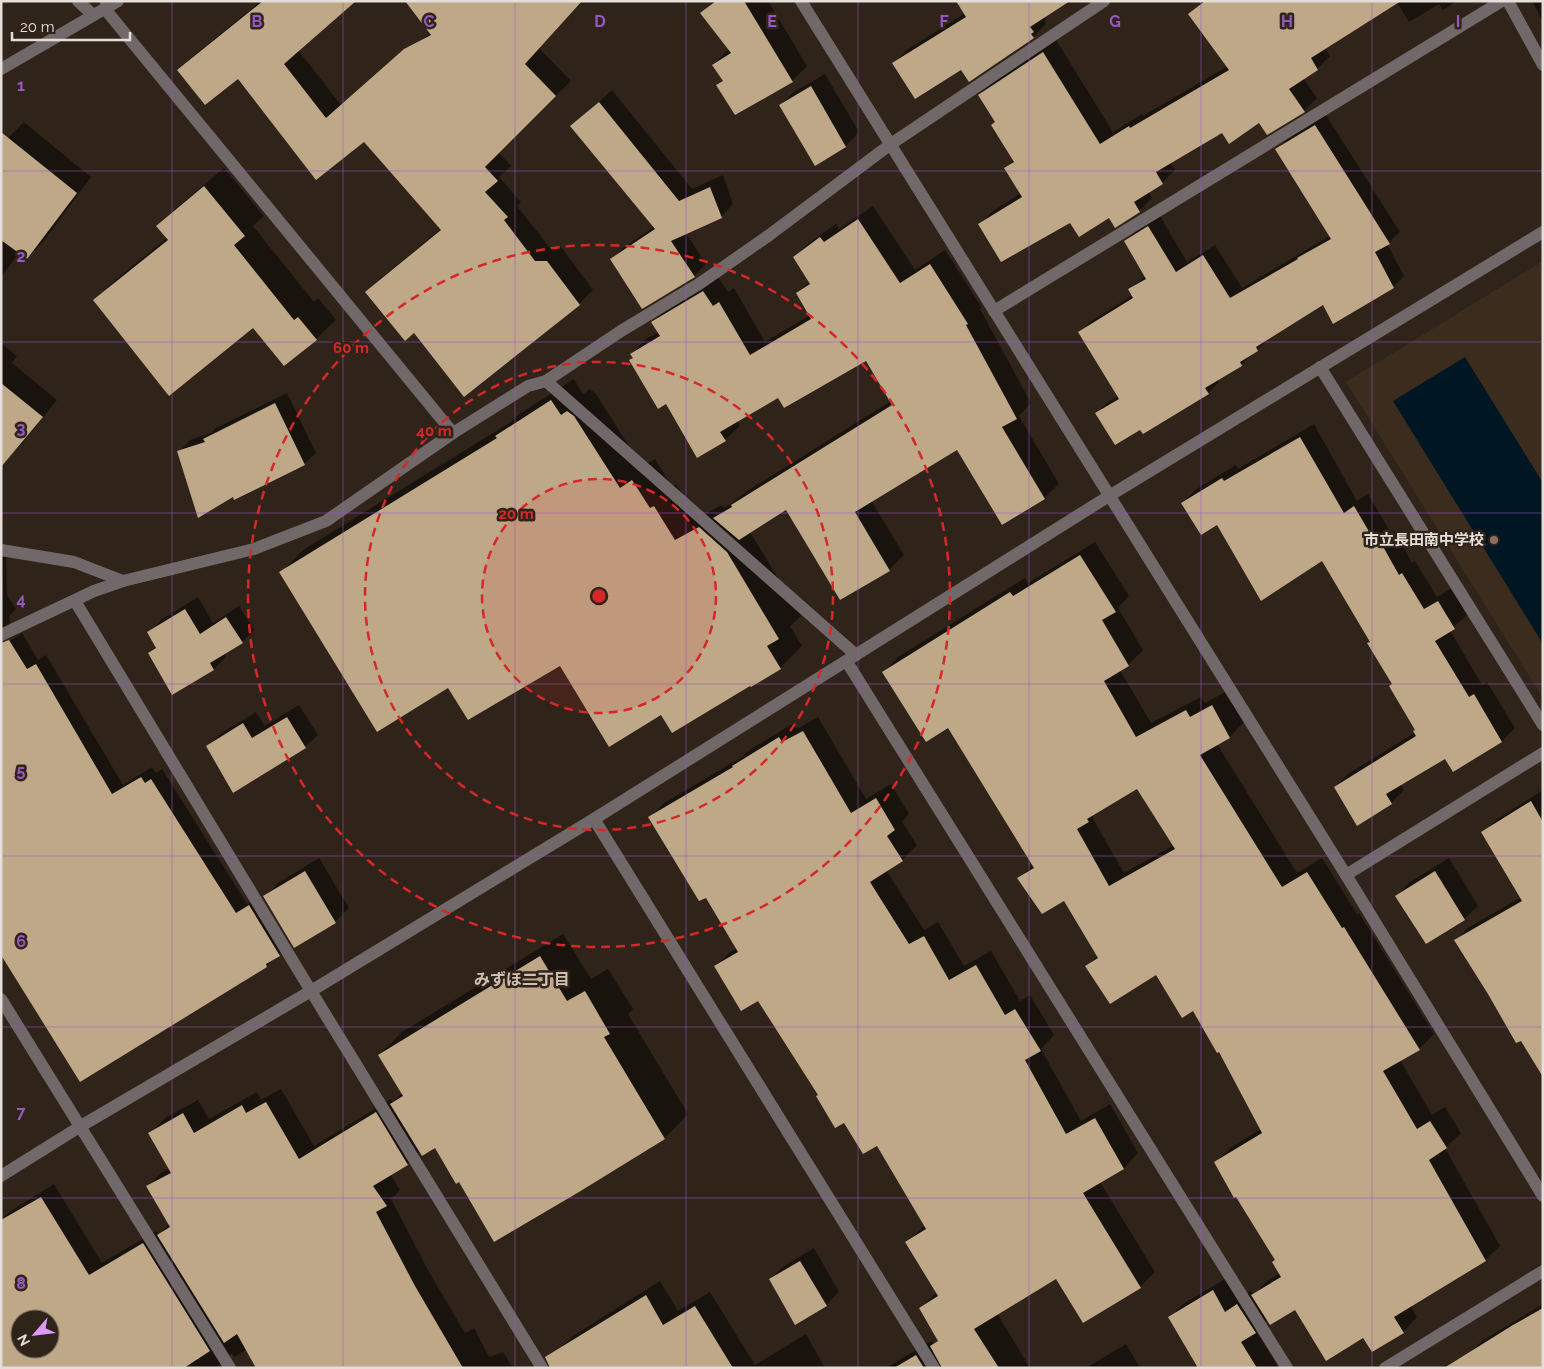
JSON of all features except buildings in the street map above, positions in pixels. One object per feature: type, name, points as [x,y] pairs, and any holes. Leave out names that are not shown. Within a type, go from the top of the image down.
[{"type":"street","points":[[78,1],[93,15]]},
{"type":"street","points":[[1,69],[93,15],[106,5],[118,1]]},
{"type":"street","points":[[801,1],[1346,875],[1543,1196]]},
{"type":"street","points":[[1,636],[94,591],[123,581],[254,549],[326,521],[452,433],[528,386],[546,381],[621,331],[699,284],[768,236],[891,144],[1104,1]]},
{"type":"street","points":[[994,311],[1502,1]]},
{"type":"street","points":[[1508,1],[1543,65]]},
{"type":"street","points":[[106,5],[452,433]]},
{"type":"street","points":[[1,1176],[80,1126],[311,991],[594,819],[1109,496],[1543,232]]},
{"type":"street","points":[[1320,368],[1543,725]]},
{"type":"street","points":[[546,381],[852,658],[1287,1368]]},
{"type":"street","points":[[1,550],[74,562],[123,581]]},
{"type":"street","points":[[75,601],[542,1368]]},
{"type":"street","points":[[1346,875],[1543,753]]},
{"type":"street","points":[[594,819],[934,1368]]},
{"type":"street","points":[[1,999],[230,1368]]},
{"type":"street","points":[[1386,1368],[1543,1271]]},
{"type":"shaded area","name":"市立長田南中学校","points":[[1543,261],[1543,698],[1346,382]]},
{"type":"water","points":[[1465,357],[1543,483],[1543,644],[1393,401]]},
{"type":"place","name":"市立長田南中学校","points":[[1494,540]]},
{"type":"district","name":"みずほ二丁目","points":[[522,979]]}]
